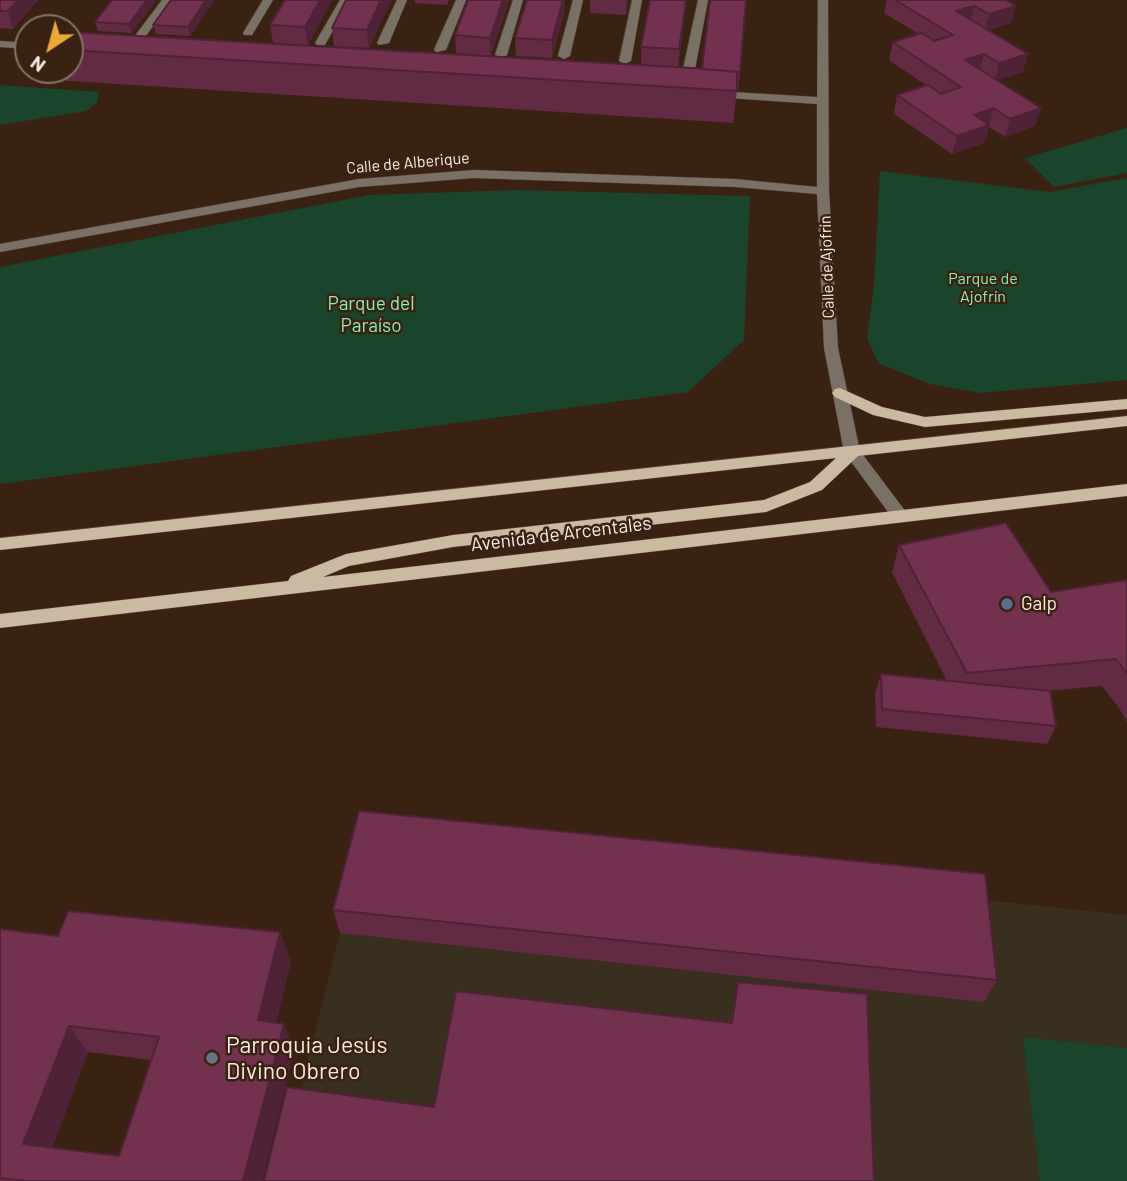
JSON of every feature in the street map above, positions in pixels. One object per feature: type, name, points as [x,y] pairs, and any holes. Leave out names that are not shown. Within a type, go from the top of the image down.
[{"type":"main road","points":[[840,393],[878,411],[925,422],[1127,404]]},
{"type":"main road","points":[[0,544],[1127,421]]},
{"type":"main road","points":[[278,589],[346,560],[453,541],[766,506],[816,486],[852,452]]},
{"type":"main road","name":"Avenida de Arcentales","points":[[0,621],[1127,490]]},
{"type":"street","points":[[142,54],[123,52],[167,0]]},
{"type":"street","points":[[248,33],[268,0]]},
{"type":"street","points":[[321,43],[345,0]]},
{"type":"street","points":[[383,43],[402,0]]},
{"type":"street","points":[[440,50],[461,0]]},
{"type":"street","points":[[501,55],[518,0]]},
{"type":"street","points":[[564,56],[578,0]]},
{"type":"street","points":[[625,61],[637,0]]},
{"type":"street","points":[[689,68],[703,0]]},
{"type":"street","name":"Calle de Ajofrín","points":[[822,0],[823,191],[830,341],[852,452],[900,516]]},
{"type":"street","points":[[702,93],[822,101]]},
{"type":"street","name":"Calle de Alberique","points":[[0,248],[359,183],[461,175],[735,183],[823,191]]},
{"type":"shaded area","points":[[364,835],[1127,915],[1127,1181],[278,1181]]},
{"type":"green space","points":[[0,85],[99,92],[97,103],[86,111],[0,125]]},
{"type":"green space","points":[[1127,128],[1127,173],[1054,187],[1025,158]]},
{"type":"green space","name":"Parque de Ajofrín","points":[[880,171],[1049,192],[1127,178],[1127,380],[980,393],[930,384],[878,363],[867,338],[874,286]]},
{"type":"green space","name":"Parque del Paraíso","points":[[516,190],[750,196],[744,340],[688,392],[0,484],[0,267],[369,195]]},
{"type":"green space","points":[[1023,1037],[1127,1048],[1127,1181],[1040,1181]]},
{"type":"building","points":[[0,0],[18,0],[8,11],[0,11]]},
{"type":"building","points":[[112,0],[147,0],[129,24],[95,22]]},
{"type":"building","points":[[171,0],[206,0],[188,27],[153,25]]},
{"type":"building","points":[[285,0],[320,0],[305,27],[270,25]]},
{"type":"building","points":[[346,0],[381,0],[367,30],[332,28]]},
{"type":"building","points":[[468,0],[503,0],[490,38],[455,35]]},
{"type":"building","points":[[527,0],[563,0],[552,40],[515,38]]},
{"type":"building","points":[[650,0],[686,0],[679,49],[641,47]]},
{"type":"building","points":[[710,0],[746,0],[740,72],[702,69]]},
{"type":"building","points":[[895,0],[1006,0],[1016,6],[989,14],[974,6],[956,11],[1028,54],[999,63],[984,54],[965,60],[1041,108],[1010,119],[994,108],[974,115],[989,125],[957,136],[897,95],[928,85],[941,94],[961,87],[893,42],[922,33],[934,41],[953,35]]},
{"type":"building","points":[[84,33],[737,72],[737,91],[84,51]]},
{"type":"building","points":[[1006,523],[1051,592],[1127,580],[1127,673],[1116,659],[967,673],[899,545]]},
{"type":"building","points":[[881,674],[1050,691],[1056,726],[882,709]]},
{"type":"building","points":[[359,811],[985,874],[997,980],[333,910]]},
{"type":"building","name":"Parroquia Jesús Divino Obrero","points":[[68,911],[280,932],[258,1020],[284,1024],[243,1181],[28,1181],[0,1178],[0,929],[58,936]],"holes":[[[69,1026],[159,1037],[119,1156],[23,1144]]]},
{"type":"building","points":[[738,982],[867,994],[874,1181],[264,1181],[287,1087],[434,1107],[456,991],[732,1023]]},
{"type":"place","name":"Galp","points":[[1007,604]]},
{"type":"place","name":"Parroquia Jesús Divino Obrero","points":[[212,1058]]}]
